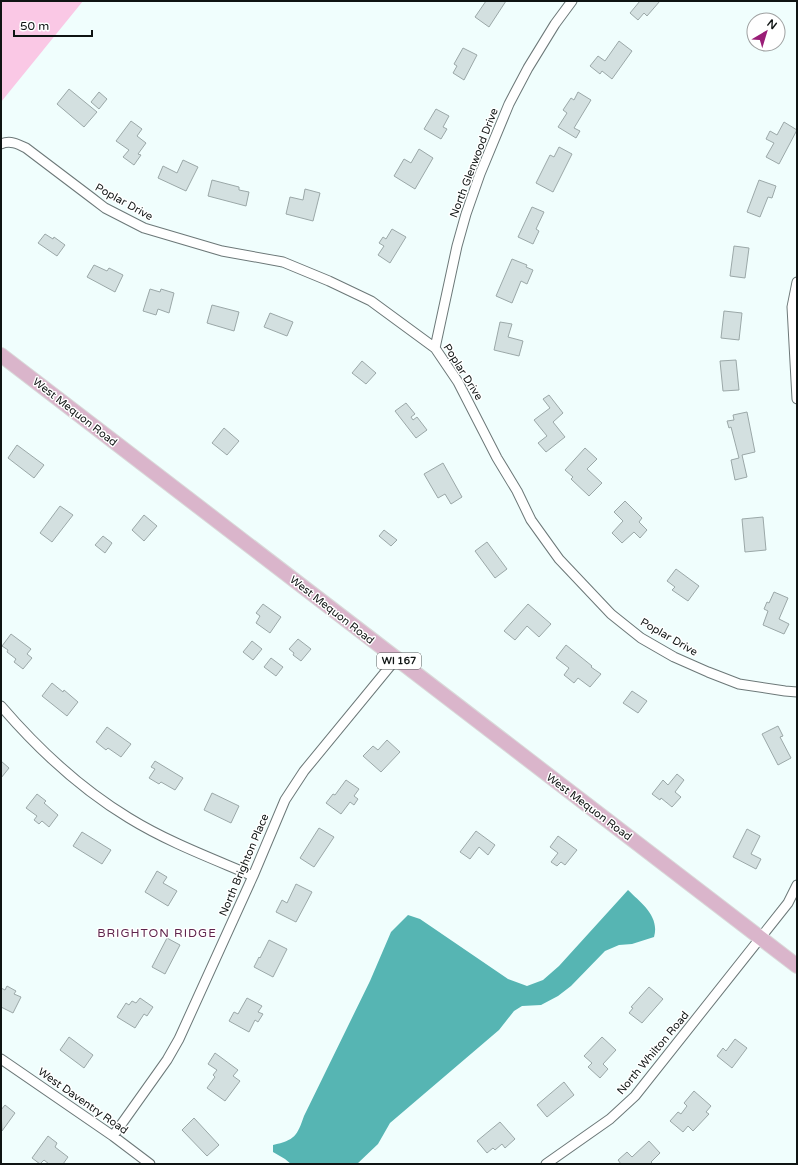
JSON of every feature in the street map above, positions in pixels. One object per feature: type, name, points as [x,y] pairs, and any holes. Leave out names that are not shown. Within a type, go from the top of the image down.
[{"type":"main road","name":"West Mequon Road","points":[[1,355],[797,966]]},
{"type":"street","name":"North Glenwood Drive","points":[[435,348],[457,246],[480,174],[509,104],[528,68],[572,1]]},
{"type":"street","name":"Poplar Drive","points":[[5,143],[18,144],[26,148],[105,208],[144,228],[222,251],[283,262],[329,281],[371,301],[435,348],[458,382],[531,520],[559,559],[611,614],[641,638],[674,657],[708,672],[739,684],[797,692]]},
{"type":"street","points":[[797,282],[792,307],[796,356],[797,399]]},
{"type":"street","name":"North Brighton Place","points":[[113,1136],[167,1060],[179,1039],[253,876],[285,800],[304,771],[396,658]]},
{"type":"street","points":[[1,706],[17,725],[68,774],[129,818],[175,843],[253,876]]},
{"type":"street","name":"North Whilton Road","points":[[546,1164],[610,1119],[635,1096],[788,903],[797,885]]},
{"type":"street","name":"West Daventry Road","points":[[1,1059],[113,1136],[150,1164]]},
{"type":"shaded area","points":[[1,1],[83,1],[1,102]]},
{"type":"water","points":[[628,890],[644,905],[652,916],[655,929],[654,937],[632,944],[619,945],[605,951],[571,986],[558,996],[541,1005],[522,1006],[514,1011],[499,1030],[390,1123],[378,1144],[357,1164],[291,1164],[273,1152],[273,1145],[291,1139],[297,1133],[370,981],[391,932],[408,915],[420,919],[508,979],[527,986],[543,980],[559,966]]},
{"type":"building","points":[[486,1],[506,1],[489,27],[475,17]]},
{"type":"building","points":[[640,1],[660,1],[647,16],[644,13],[638,20],[630,13]]},
{"type":"building","points":[[619,41],[632,51],[612,79],[602,71],[600,74],[590,66],[598,56],[605,61]]},
{"type":"building","points":[[463,48],[477,55],[464,80],[453,73],[457,66],[454,64]]},
{"type":"building","points":[[69,89],[97,112],[84,127],[57,104]]},
{"type":"building","points":[[99,92],[107,99],[99,109],[91,102]]},
{"type":"building","points":[[578,92],[591,100],[574,128],[580,131],[576,138],[558,127],[567,113],[563,110],[571,98],[574,100]]},
{"type":"building","points":[[436,109],[449,116],[443,127],[447,129],[441,139],[424,129]]},
{"type":"building","points":[[131,121],[142,129],[137,136],[146,143],[138,154],[141,155],[134,165],[123,157],[129,150],[116,141]]},
{"type":"building","points":[[784,122],[797,130],[779,164],[766,157],[774,143],[766,139],[770,131],[777,135]]},
{"type":"building","points":[[559,147],[572,154],[553,192],[536,183],[550,155],[554,157]]},
{"type":"building","points":[[419,149],[433,158],[415,189],[394,176],[404,159],[411,163]]},
{"type":"building","points":[[183,160],[198,167],[186,191],[158,178],[163,166],[177,173]]},
{"type":"building","points":[[212,180],[239,187],[239,190],[249,192],[246,206],[208,196]]},
{"type":"building","points":[[759,180],[776,186],[772,198],[768,197],[760,217],[747,212]]},
{"type":"building","points":[[305,189],[320,193],[313,221],[286,214],[290,197],[303,200]]},
{"type":"building","points":[[532,207],[544,212],[536,229],[539,231],[533,244],[518,237]]},
{"type":"building","points":[[392,229],[406,237],[390,263],[378,255],[384,246],[379,243],[383,237],[386,239]]},
{"type":"building","points":[[45,234],[53,239],[54,237],[65,245],[57,256],[38,243]]},
{"type":"building","points":[[734,246],[749,248],[745,278],[730,276]]},
{"type":"building","points":[[512,259],[527,265],[526,267],[533,270],[527,284],[521,281],[512,303],[496,296]]},
{"type":"building","points":[[94,265],[107,271],[109,268],[123,275],[115,292],[87,277]]},
{"type":"building","points":[[150,289],[160,292],[161,289],[174,293],[169,313],[158,309],[156,315],[143,311]]},
{"type":"building","points":[[212,305],[239,312],[234,331],[207,323]]},
{"type":"building","points":[[724,311],[742,313],[739,340],[721,338]]},
{"type":"building","points":[[270,313],[293,322],[287,336],[264,327]]},
{"type":"building","points":[[500,322],[512,324],[508,337],[523,341],[519,356],[494,350]]},
{"type":"building","points":[[736,360],[739,390],[723,391],[720,361]]},
{"type":"building","points":[[362,361],[376,373],[366,384],[352,373]]},
{"type":"building","points":[[549,395],[563,413],[553,422],[565,437],[546,452],[538,443],[547,436],[534,420],[550,408],[543,399]]},
{"type":"building","points":[[406,403],[415,414],[411,417],[413,420],[417,417],[427,430],[416,438],[395,411]]},
{"type":"building","points":[[747,412],[755,452],[742,455],[747,477],[735,480],[731,460],[739,458],[731,427],[729,428],[727,421],[734,420],[733,415]]},
{"type":"building","points":[[224,428],[239,441],[227,455],[212,443]]},
{"type":"building","points":[[17,445],[44,465],[34,478],[8,458]]},
{"type":"building","points":[[585,448],[597,459],[587,469],[602,483],[589,496],[571,479],[573,477],[565,470]]},
{"type":"building","points":[[443,463],[462,497],[451,504],[445,494],[438,498],[424,474]]},
{"type":"building","points":[[625,501],[642,518],[639,522],[647,530],[640,538],[634,532],[622,543],[612,533],[623,521],[614,512]]},
{"type":"building","points":[[60,506],[73,515],[52,542],[40,533]]},
{"type":"building","points":[[144,515],[157,526],[144,541],[132,530]]},
{"type":"building","points":[[763,517],[766,550],[745,552],[742,519]]},
{"type":"building","points":[[384,530],[397,540],[391,546],[379,536]]},
{"type":"building","points":[[103,536],[112,543],[105,553],[95,545]]},
{"type":"building","points":[[487,542],[507,569],[495,578],[475,551]]},
{"type":"building","points":[[676,569],[699,586],[688,601],[672,590],[675,587],[667,581]]},
{"type":"building","points":[[774,592],[788,598],[779,619],[789,624],[784,634],[763,625],[768,611],[764,609],[767,602],[769,603]]},
{"type":"building","points":[[263,604],[281,617],[270,633],[256,623],[260,616],[256,613]]},
{"type":"building","points":[[528,604],[551,624],[539,637],[527,626],[515,640],[504,631]]},
{"type":"building","points":[[11,634],[31,649],[27,654],[32,658],[23,669],[14,662],[16,659],[2,646]]},
{"type":"building","points":[[298,639],[311,649],[301,661],[293,655],[294,653],[289,649]]},
{"type":"building","points":[[252,641],[262,649],[253,660],[243,652]]},
{"type":"building","points":[[566,645],[601,674],[590,687],[578,678],[574,683],[564,675],[569,668],[556,658]]},
{"type":"building","points":[[271,658],[283,667],[276,676],[264,667]]},
{"type":"building","points":[[52,683],[63,692],[64,690],[78,702],[67,716],[42,696]]},
{"type":"building","points":[[632,691],[647,701],[638,713],[623,703]]},
{"type":"building","points":[[778,726],[783,736],[780,737],[791,758],[778,765],[762,734]]},
{"type":"building","points":[[107,727],[131,744],[121,757],[108,748],[106,750],[96,742]]},
{"type":"building","points":[[387,740],[400,752],[381,772],[363,756],[373,746],[378,750]]},
{"type":"building","points":[[1,761],[9,768],[1,778]]},
{"type":"building","points":[[155,761],[183,778],[175,790],[161,782],[159,784],[149,778],[155,769],[151,767]]},
{"type":"building","points":[[677,774],[684,780],[675,792],[681,797],[672,807],[661,798],[660,800],[652,794],[663,780],[668,785]]},
{"type":"building","points":[[346,780],[359,789],[354,796],[358,799],[354,805],[350,802],[341,814],[326,803],[333,794],[335,795]]},
{"type":"building","points":[[212,793],[239,806],[231,823],[204,810]]},
{"type":"building","points":[[37,794],[46,801],[44,803],[58,815],[49,827],[42,821],[39,824],[34,820],[37,816],[26,808]]},
{"type":"building","points":[[319,828],[334,837],[314,867],[300,858]]},
{"type":"building","points":[[747,829],[760,836],[751,854],[761,859],[756,869],[733,857]]},
{"type":"building","points":[[476,831],[495,845],[488,855],[479,847],[470,859],[460,852]]},
{"type":"building","points":[[82,832],[111,850],[102,864],[73,846]]},
{"type":"building","points":[[558,836],[577,850],[565,865],[561,862],[557,866],[551,862],[558,853],[550,847]]},
{"type":"building","points":[[157,871],[167,877],[163,883],[177,891],[168,906],[145,892]]},
{"type":"building","points":[[296,884],[312,892],[296,922],[276,912],[282,900],[287,903]]},
{"type":"building","points":[[167,938],[180,945],[165,974],[152,967]]},
{"type":"building","points":[[269,940],[287,949],[273,977],[254,967]]},
{"type":"building","points":[[7,986],[16,991],[14,994],[21,997],[13,1013],[1,1007],[1,988],[5,990]]},
{"type":"building","points":[[649,987],[663,999],[642,1023],[629,1013],[633,1008],[631,1007]]},
{"type":"building","points":[[140,998],[153,1007],[147,1016],[144,1014],[135,1028],[117,1017],[126,1003],[129,1005],[132,1001],[136,1003]]},
{"type":"building","points":[[247,998],[262,1006],[258,1012],[263,1014],[258,1022],[255,1020],[249,1032],[229,1021],[234,1012],[238,1014]]},
{"type":"building","points":[[69,1037],[93,1055],[84,1068],[60,1050]]},
{"type":"building","points":[[602,1037],[616,1050],[603,1064],[608,1069],[600,1078],[588,1067],[592,1063],[584,1056]]},
{"type":"building","points":[[735,1039],[747,1048],[732,1068],[717,1056],[723,1048],[726,1051]]},
{"type":"building","points":[[215,1053],[238,1070],[233,1076],[240,1081],[225,1101],[207,1088],[215,1077],[213,1075],[217,1070],[208,1064]]},
{"type":"building","points":[[564,1082],[574,1095],[547,1117],[537,1105]]},
{"type":"building","points":[[694,1091],[711,1106],[706,1112],[709,1114],[693,1131],[688,1126],[683,1132],[670,1121],[678,1112],[681,1114],[687,1106],[684,1103]]},
{"type":"building","points":[[5,1105],[15,1113],[2,1131],[1,1110]]},
{"type":"building","points":[[194,1118],[219,1145],[207,1156],[182,1130]]},
{"type":"building","points":[[500,1122],[515,1139],[505,1148],[502,1144],[495,1150],[493,1148],[487,1153],[477,1141]]},
{"type":"building","points":[[48,1136],[57,1143],[55,1147],[68,1157],[63,1164],[49,1164],[44,1160],[40,1164],[32,1158]]},
{"type":"building","points":[[649,1141],[660,1153],[651,1162],[653,1164],[621,1164],[618,1160],[627,1152],[632,1157]]},
{"type":"district","name":"BRIGHTON RIDGE","points":[[157,933]]}]
